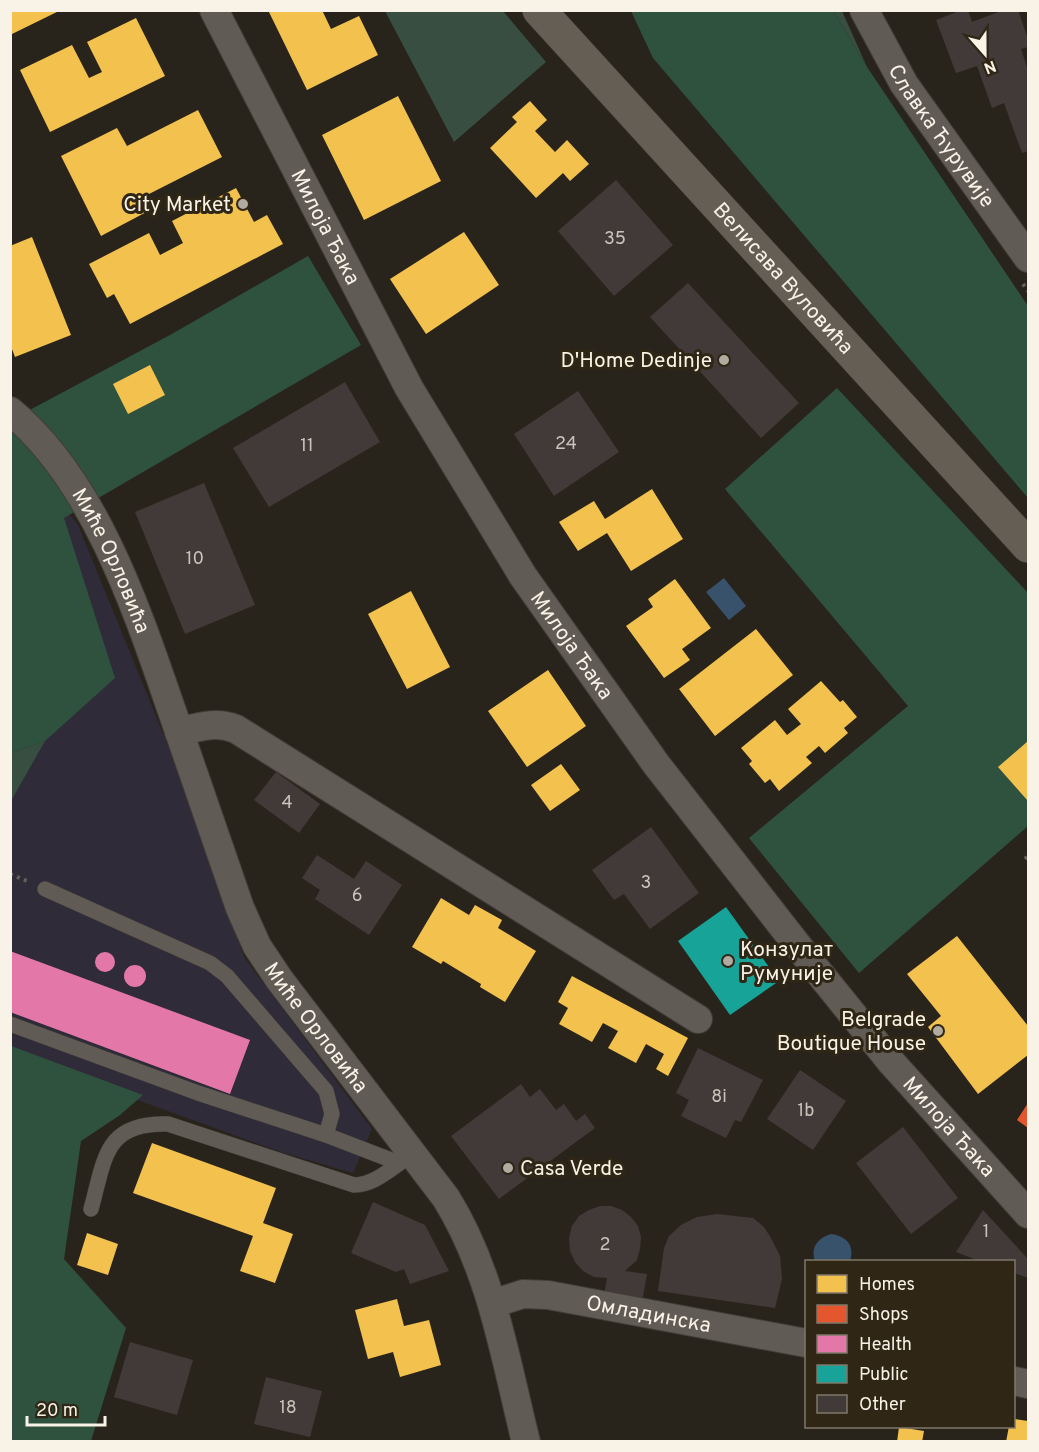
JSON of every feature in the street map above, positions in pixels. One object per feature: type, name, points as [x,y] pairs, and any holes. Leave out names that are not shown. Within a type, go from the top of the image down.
[{"type":"street","name":"Милоја Ђака","points":[[214,10],[409,388],[523,576],[656,764],[819,973],[892,1063],[1029,1214]]},
{"type":"street","name":"Велисава Вуловића","points":[[539,10],[1029,546]]},
{"type":"street","name":"Славка Ћурувије","points":[[864,10],[904,84],[1029,258]]},
{"type":"street","name":"Миће Орловића","points":[[10,411],[39,439],[60,465],[91,512],[138,620],[240,908],[257,946],[406,1158],[446,1198],[461,1224],[477,1258],[492,1304],[526,1442]]},
{"type":"street","points":[[179,732],[213,724],[225,724],[236,729],[698,1019]]},
{"type":"street","name":"Омладинска","points":[[492,1304],[523,1294],[548,1295],[805,1343]]},
{"type":"lane","points":[[45,889],[210,963],[227,975],[326,1091],[332,1114],[326,1135]]},
{"type":"lane","points":[[10,1024],[198,1093],[326,1135],[406,1158]]},
{"type":"lane","points":[[91,1209],[106,1153],[114,1140],[130,1129],[149,1123],[168,1124],[354,1185],[372,1181],[406,1158]]},
{"type":"shaded area","points":[[10,453],[21,455],[78,525],[171,753],[244,957],[372,1129],[353,1173],[281,1152],[11,1054]]},
{"type":"green space","points":[[385,11],[503,11],[546,62],[454,142]]},
{"type":"green space","points":[[631,11],[833,11],[867,67],[1028,306],[1028,498],[653,58]]},
{"type":"green space","points":[[833,11],[842,11],[867,67]]},
{"type":"green space","points":[[308,256],[361,345],[64,518],[115,678],[45,741],[11,753],[11,420],[170,335]]},
{"type":"green space","points":[[837,388],[1028,593],[1028,826],[859,973],[749,838],[908,706],[725,489]]},
{"type":"green space","points":[[45,741],[11,801],[11,753]]},
{"type":"green space","points":[[11,1046],[143,1095],[120,1115],[81,1141],[64,1259],[126,1328],[91,1441],[11,1441]]},
{"type":"water","points":[[724,578],[746,606],[729,620],[706,592]]},
{"type":"water","points":[[831,1234],[845,1239],[850,1246],[850,1260],[815,1260],[814,1247],[822,1238]]},
{"type":"building: Homes","points":[[10,10],[61,10],[10,35]]},
{"type":"building: Homes","points":[[268,10],[322,10],[331,29],[359,16],[378,55],[307,90]]},
{"type":"building: Homes","points":[[136,18],[165,76],[50,132],[20,70],[72,45],[89,78],[102,72],[87,42]]},
{"type":"building: Homes","points":[[398,96],[441,181],[364,220],[322,135]]},
{"type":"building: Homes","points":[[530,101],[547,120],[535,131],[555,152],[567,140],[589,164],[570,181],[563,173],[536,198],[490,148],[517,122],[512,117]]},
{"type":"building: Homes","points":[[198,110],[222,157],[147,195],[154,208],[101,236],[61,156],[117,128],[127,146]]},
{"type":"building: Homes","points":[[236,188],[254,222],[267,215],[283,244],[130,324],[114,294],[107,298],[89,264],[149,233],[160,255],[183,243],[172,221]]},
{"type":"building: Homes","points":[[464,232],[499,285],[426,334],[390,279]]},
{"type":"building: Homes","points":[[32,237],[71,335],[15,357],[10,344],[10,246]]},
{"type":"building: Homes","points":[[150,365],[165,395],[128,414],[113,384]]},
{"type":"building: Homes","points":[[652,489],[683,539],[631,571],[607,533],[578,551],[559,522],[594,501],[605,519]]},
{"type":"building: Homes","points":[[675,579],[711,628],[682,649],[690,660],[664,678],[626,626],[653,607],[648,599]]},
{"type":"building: Homes","points":[[411,591],[450,667],[407,689],[368,614]]},
{"type":"building: Homes","points":[[756,629],[793,675],[715,736],[679,689]]},
{"type":"building: Homes","points":[[548,670],[586,726],[527,767],[488,711]]},
{"type":"building: Homes","points":[[821,681],[840,702],[843,700],[857,717],[844,728],[848,733],[825,753],[819,746],[806,757],[812,763],[779,791],[770,779],[765,783],[749,764],[752,761],[741,748],[775,720],[787,735],[801,724],[788,709]]},
{"type":"building: Homes","points":[[1028,741],[1028,801],[998,767]]},
{"type":"building: Homes","points":[[561,764],[580,790],[550,811],[531,785]]},
{"type":"building: Homes","points":[[441,898],[469,915],[475,905],[502,920],[498,928],[536,951],[505,1002],[443,961],[441,964],[412,947]]},
{"type":"building: Homes","points":[[957,936],[1028,1026],[1028,1055],[978,1094],[928,1027],[941,1016],[907,974]]},
{"type":"building: Homes","points":[[572,976],[688,1038],[668,1076],[656,1069],[664,1054],[646,1044],[636,1063],[608,1048],[618,1031],[603,1023],[592,1042],[559,1024],[568,1008],[558,1002]]},
{"type":"building: Homes","points":[[152,1143],[276,1188],[263,1223],[293,1234],[275,1283],[240,1271],[253,1236],[133,1193]]},
{"type":"building: Homes","points":[[87,1233],[118,1244],[108,1275],[77,1265]]},
{"type":"building: Homes","points":[[397,1299],[404,1326],[429,1320],[441,1365],[400,1377],[393,1352],[368,1359],[355,1310]]},
{"type":"building: Homes","points":[[1015,1419],[1028,1421],[1028,1442],[1006,1442],[1009,1428],[1015,1428]]},
{"type":"building: Homes","points":[[899,1428],[924,1431],[922,1442],[897,1442]]},
{"type":"building: Shops","points":[[1028,1103],[1028,1128],[1017,1120]]},
{"type":"building: Health","points":[[10,951],[250,1040],[230,1094],[10,1012]]},
{"type":"building: Health","points":[[105,952],[112,955],[115,962],[112,969],[105,972],[98,969],[95,962],[98,955]]},
{"type":"building: Health","points":[[135,965],[143,968],[146,976],[143,984],[135,987],[127,984],[124,976],[127,968]]},
{"type":"building: Public","name":"Конзулат Румуније","points":[[726,907],[779,981],[730,1015],[678,941]]},
{"type":"building: Other","points":[[968,10],[972,22],[1004,10],[1018,10],[1028,39],[1028,47],[1021,49],[1028,70],[1028,151],[1022,153],[1004,103],[992,108],[977,66],[956,73],[936,20]]},
{"type":"building: Other","points":[[616,180],[673,245],[614,296],[558,231]]},
{"type":"building: Other","name":"D'Home Dedinje","points":[[688,283],[799,403],[761,438],[650,317]]},
{"type":"building: Other","points":[[345,382],[380,442],[269,507],[233,448]]},
{"type":"building: Other","points":[[578,391],[619,452],[554,496],[514,434]]},
{"type":"building: Other","points":[[204,483],[255,605],[185,634],[135,512]]},
{"type":"building: Other","points":[[276,772],[320,804],[299,833],[254,800]]},
{"type":"building: Other","points":[[651,827],[699,893],[650,929],[624,894],[614,900],[592,870]]},
{"type":"building: Other","points":[[317,855],[354,879],[366,861],[402,885],[369,935],[315,899],[320,890],[302,878]]},
{"type":"building: Other","points":[[698,1048],[763,1080],[741,1122],[735,1120],[726,1138],[681,1116],[689,1100],[676,1093]]},
{"type":"building: Other","points":[[800,1070],[846,1101],[813,1150],[767,1119]]},
{"type":"building: Other","name":"Casa Verde","points":[[521,1084],[530,1097],[540,1089],[556,1110],[564,1104],[576,1121],[585,1114],[595,1128],[499,1199],[451,1136]]},
{"type":"building: Other","points":[[903,1127],[958,1198],[911,1234],[856,1163]]},
{"type":"building: Other","points":[[373,1202],[425,1225],[449,1271],[410,1284],[404,1269],[396,1272],[351,1253]]},
{"type":"building: Other","points":[[600,1206],[611,1206],[622,1210],[638,1226],[641,1237],[637,1260],[625,1271],[647,1274],[642,1302],[604,1295],[607,1278],[594,1277],[583,1271],[575,1262],[570,1251],[569,1238],[572,1226],[579,1216]]},
{"type":"building: Other","points":[[983,1210],[1028,1259],[1028,1278],[1015,1273],[1015,1260],[977,1260],[956,1252]]},
{"type":"building: Other","points":[[717,1214],[753,1218],[764,1227],[771,1238],[780,1256],[782,1279],[775,1308],[658,1291],[664,1248],[669,1236],[681,1225],[697,1217]]},
{"type":"building: Other","points":[[130,1342],[193,1360],[177,1415],[114,1397]]},
{"type":"building: Other","points":[[266,1377],[322,1391],[310,1437],[254,1424]]},
{"type":"place","name":"City Market","points":[[243,204]]},
{"type":"place","name":"D'Home Dedinje","points":[[724,360]]},
{"type":"place","name":"Конзулат Румуније","points":[[728,961]]},
{"type":"place","name":"Belgrade Boutique House","points":[[938,1031]]},
{"type":"place","name":"Casa Verde","points":[[508,1168]]}]
